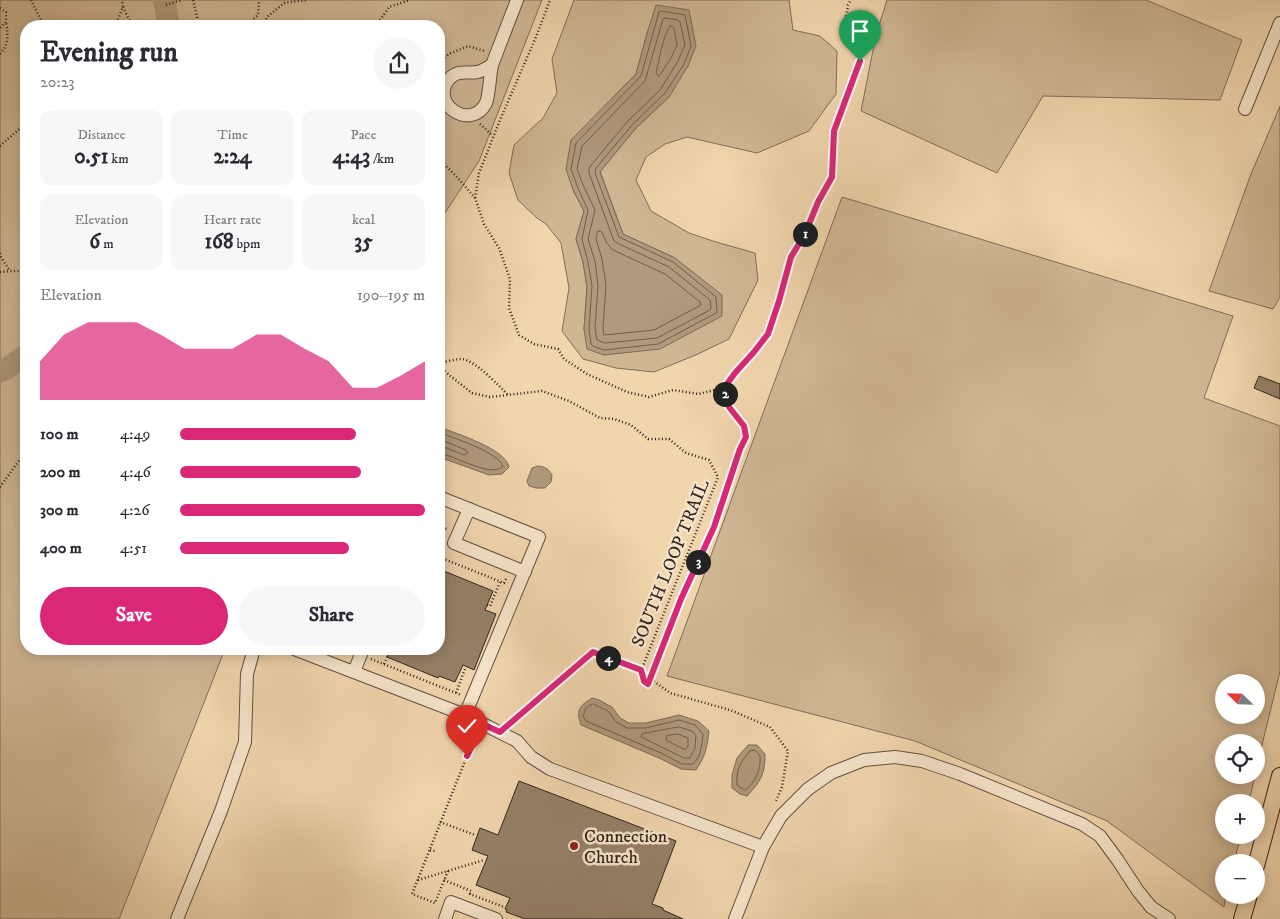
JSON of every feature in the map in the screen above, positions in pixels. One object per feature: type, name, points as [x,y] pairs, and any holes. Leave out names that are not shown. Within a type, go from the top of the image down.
[{"type":"main road","points":[[1259,854],[1280,776]]},
{"type":"main road","points":[[1242,919],[1246,904]]},
{"type":"street","points":[[445,98],[450,108],[462,115],[475,114],[481,110],[488,98],[493,61],[517,0]]},
{"type":"street","points":[[1246,109],[1280,23]]},
{"type":"street","points":[[445,87],[455,75],[462,72],[479,72],[493,61]]},
{"type":"street","points":[[445,499],[539,537],[465,715]]},
{"type":"street","points":[[469,509],[454,543],[525,572]]},
{"type":"street","points":[[178,919],[221,810],[245,742],[247,674],[252,655]]},
{"type":"street","points":[[317,655],[354,672],[465,715],[500,732],[517,741],[531,757],[550,769],[763,847]]},
{"type":"street","points":[[354,672],[364,655]]},
{"type":"street","points":[[736,919],[763,847],[781,816],[808,789],[831,773],[864,760],[895,757],[922,761],[960,774],[1082,824],[1100,836],[1150,907],[1168,919]]},
{"type":"street","points":[[445,919],[451,902],[496,919]]},
{"type":"path","points":[[31,0],[41,20]]},
{"type":"path","points":[[122,0],[129,20]]},
{"type":"path","points":[[166,5],[182,0]]},
{"type":"path","points":[[193,0],[198,20]]},
{"type":"path","points":[[253,20],[258,15],[259,0]]},
{"type":"path","points":[[267,20],[284,3],[306,0]]},
{"type":"path","points":[[380,20],[389,7],[410,0]]},
{"type":"path","points":[[550,0],[479,173],[476,198],[484,224],[499,248],[510,279],[509,308],[520,335],[534,344],[558,349],[564,359],[587,374],[627,392],[649,397],[673,390],[698,394],[724,388],[768,334],[791,257],[805,234],[818,202],[832,177],[834,131],[860,61],[844,31],[848,5],[851,0]]},
{"type":"path","points":[[118,20],[123,7]]},
{"type":"path","points":[[0,8],[6,12],[8,34],[5,48],[0,54]]},
{"type":"path","points":[[0,28],[6,22]]},
{"type":"path","points":[[445,57],[468,46],[479,49],[493,61]]},
{"type":"path","points":[[475,114],[481,125],[493,136]]},
{"type":"path","points":[[0,146],[20,129]]},
{"type":"path","points":[[445,165],[476,198]]},
{"type":"path","points":[[0,253],[10,271]]},
{"type":"path","points":[[0,272],[20,271]]},
{"type":"path","points":[[445,362],[464,359],[473,363],[508,395]]},
{"type":"path","name":"SOUTH LOOP TRAIL","points":[[445,372],[472,393],[490,397],[542,390],[570,401],[600,418],[614,419],[631,425],[648,439],[670,439],[686,454],[709,460],[718,477],[641,670],[644,681],[648,684],[681,599],[714,527],[740,449],[746,437],[744,426],[729,407],[724,388]]},
{"type":"path","points":[[0,488],[20,460]]},
{"type":"path","points":[[445,528],[451,531]]},
{"type":"path","points":[[445,559],[504,583],[510,570]]},
{"type":"path","points":[[487,605],[490,606],[500,582]]},
{"type":"path","points":[[500,732],[593,652],[641,670]]},
{"type":"path","points":[[368,655],[369,658],[462,696]]},
{"type":"path","points":[[384,664],[388,655]]},
{"type":"path","points":[[456,693],[465,669]]},
{"type":"path","points":[[651,679],[670,692],[730,710],[770,727],[788,751],[782,787],[775,804]]},
{"type":"path","points":[[448,871],[435,904],[412,894],[467,756],[482,724]]},
{"type":"path","points":[[440,822],[475,836]]},
{"type":"path","points":[[430,850],[435,852]]},
{"type":"path","points":[[418,880],[484,860]]},
{"type":"path","points":[[444,880],[471,891],[470,894],[504,907]]},
{"type":"shaded area","points":[[0,0],[542,0],[479,161],[445,213],[445,20],[20,20],[20,655],[223,655],[119,919],[0,919]]},
{"type":"shaded area","points":[[574,0],[789,0],[793,30],[820,36],[837,51],[836,94],[809,131],[757,153],[687,137],[665,144],[646,157],[636,180],[651,211],[689,233],[755,253],[758,280],[729,339],[654,372],[616,368],[583,359],[562,331],[569,288],[561,243],[546,224],[518,200],[509,173],[514,145],[543,118],[557,93],[552,59]],"holes":[[[648,30],[669,97],[636,128],[600,171],[623,234],[675,258],[622,352],[604,355],[584,329],[587,287],[583,262],[576,239],[584,211],[573,190],[572,140],[636,74]]]},
{"type":"shaded area","points":[[887,0],[1146,0],[1242,40],[1220,100],[1043,96],[997,173],[861,111],[876,35]]},
{"type":"shaded area","points":[[1280,106],[1280,297],[1273,309],[1209,291],[1251,174]]},
{"type":"shaded area","points":[[842,197],[1233,316],[1204,398],[1280,426],[1280,671],[1265,734],[1215,734],[1215,784],[1253,784],[1251,794],[1215,794],[1215,844],[1239,844],[1236,854],[1215,854],[1215,900],[1107,821],[915,741],[667,676]]},
{"type":"water","points":[[656,5],[689,10],[696,46],[688,66],[669,97],[636,128],[600,172],[623,234],[675,258],[722,295],[722,316],[660,349],[604,355],[587,349],[584,329],[587,287],[583,262],[576,239],[584,211],[573,190],[566,169],[571,140],[636,74]]},
{"type":"water","points":[[445,429],[479,442],[506,460],[509,467],[502,474],[489,475],[445,459]]},
{"type":"water","points":[[538,466],[546,468],[552,475],[551,482],[545,488],[529,486],[527,481],[532,468]]},
{"type":"water","points":[[592,698],[612,707],[620,718],[629,723],[646,723],[679,715],[698,721],[709,731],[706,751],[696,770],[681,769],[581,725],[579,712],[581,706]]},
{"type":"water","points":[[748,745],[757,745],[765,754],[761,777],[747,796],[740,794],[732,788],[732,775],[737,758]]},
{"type":"building","points":[[1259,376],[1280,384],[1280,399],[1254,388]]},
{"type":"building","points":[[445,571],[493,591],[485,610],[496,614],[474,670],[463,665],[455,682],[439,676],[438,678],[387,657],[388,655],[445,655]]},
{"type":"building","name":"Connection Church","points":[[519,781],[676,841],[652,904],[683,919],[525,919],[506,912],[507,910],[505,909],[510,898],[476,885],[488,856],[472,850],[480,828],[498,835]]},
{"type":"waterway","points":[[164,0],[168,20]]},
{"type":"waterway","points":[[0,371],[20,359]]},
{"type":"place","name":"Connection Church","points":[[574,846]]},
{"type":"route","points":[[467,756],[482,724],[500,732],[593,652],[641,670],[644,681],[648,684],[681,599],[714,527],[740,449],[746,437],[744,426],[729,407],[724,388],[768,334],[791,257],[805,234],[818,202],[832,177],[834,131],[860,61]]}]
